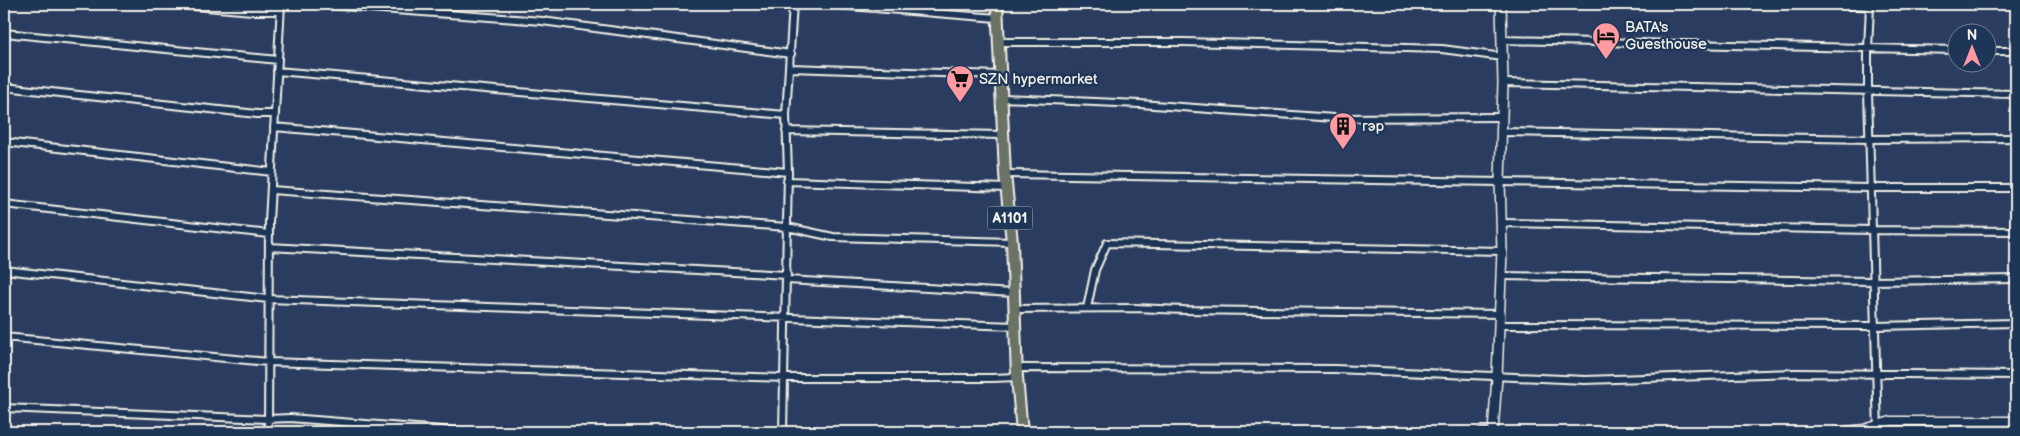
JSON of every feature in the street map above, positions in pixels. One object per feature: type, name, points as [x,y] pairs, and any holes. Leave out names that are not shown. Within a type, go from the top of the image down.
[{"type":"main road","name":"A1101","points":[[997,4],[1005,174],[1012,242],[1017,372],[1022,432]]},
{"type":"main road","points":[[1493,432],[1500,325],[1502,251],[1500,181],[1503,57],[1500,4]]},
{"type":"street","points":[[172,4],[252,11],[281,7],[269,234],[268,432]]},
{"type":"street","points":[[314,4],[542,21],[791,54]]},
{"type":"street","points":[[783,432],[787,278],[788,172],[786,115],[793,4]]},
{"type":"street","points":[[825,4],[997,18]]},
{"type":"street","points":[[1822,4],[1871,5],[1868,48],[1868,92],[1878,428]]},
{"type":"street","points":[[4,33],[278,60]]},
{"type":"street","points":[[1502,40],[1948,50]]},
{"type":"street","points":[[998,42],[1184,42],[1442,49],[1503,57]]},
{"type":"street","points":[[1998,51],[2016,51]]},
{"type":"street","points":[[790,68],[1000,75]]},
{"type":"street","points":[[277,71],[786,115]]},
{"type":"street","points":[[1503,83],[2016,94]]},
{"type":"street","points":[[4,87],[257,114],[275,114]]},
{"type":"street","points":[[1002,98],[1140,104],[1334,118],[1502,117]]},
{"type":"street","points":[[274,128],[788,172]]},
{"type":"street","points":[[786,131],[1003,135]]},
{"type":"street","points":[[1502,132],[1870,139],[2016,138]]},
{"type":"street","points":[[4,142],[272,172]]},
{"type":"street","points":[[1005,174],[1871,188],[2016,188]]},
{"type":"street","points":[[787,181],[1007,188]]},
{"type":"street","points":[[271,190],[787,227],[833,237],[1012,242]]},
{"type":"street","points":[[4,204],[269,234]]},
{"type":"street","points":[[1502,223],[2016,231]]},
{"type":"street","points":[[1087,308],[1095,270],[1107,243],[1502,251]]},
{"type":"street","points":[[269,247],[787,278],[1014,294]]},
{"type":"street","points":[[4,270],[268,299],[1015,326]]},
{"type":"street","points":[[1501,276],[1873,280],[2016,278]]},
{"type":"street","points":[[1015,309],[1087,308],[1500,314]]},
{"type":"street","points":[[1500,325],[1875,326],[2016,322]]},
{"type":"street","points":[[4,337],[268,362],[785,378],[992,378],[1017,372],[1335,368],[1585,380],[1796,373],[2016,376]]},
{"type":"street","points":[[4,408],[267,420],[290,418],[466,432]]},
{"type":"street","points":[[1838,432],[1878,428],[1891,422],[2016,421]]},
{"type":"street","points":[[1481,432],[1498,432]]},
{"type":"place","name":"BATA's Guesthouse","points":[[1606,60]]},
{"type":"place","name":"SZN hypermarket","points":[[960,103]]},
{"type":"place","name":"гэр","points":[[1343,150]]}]
